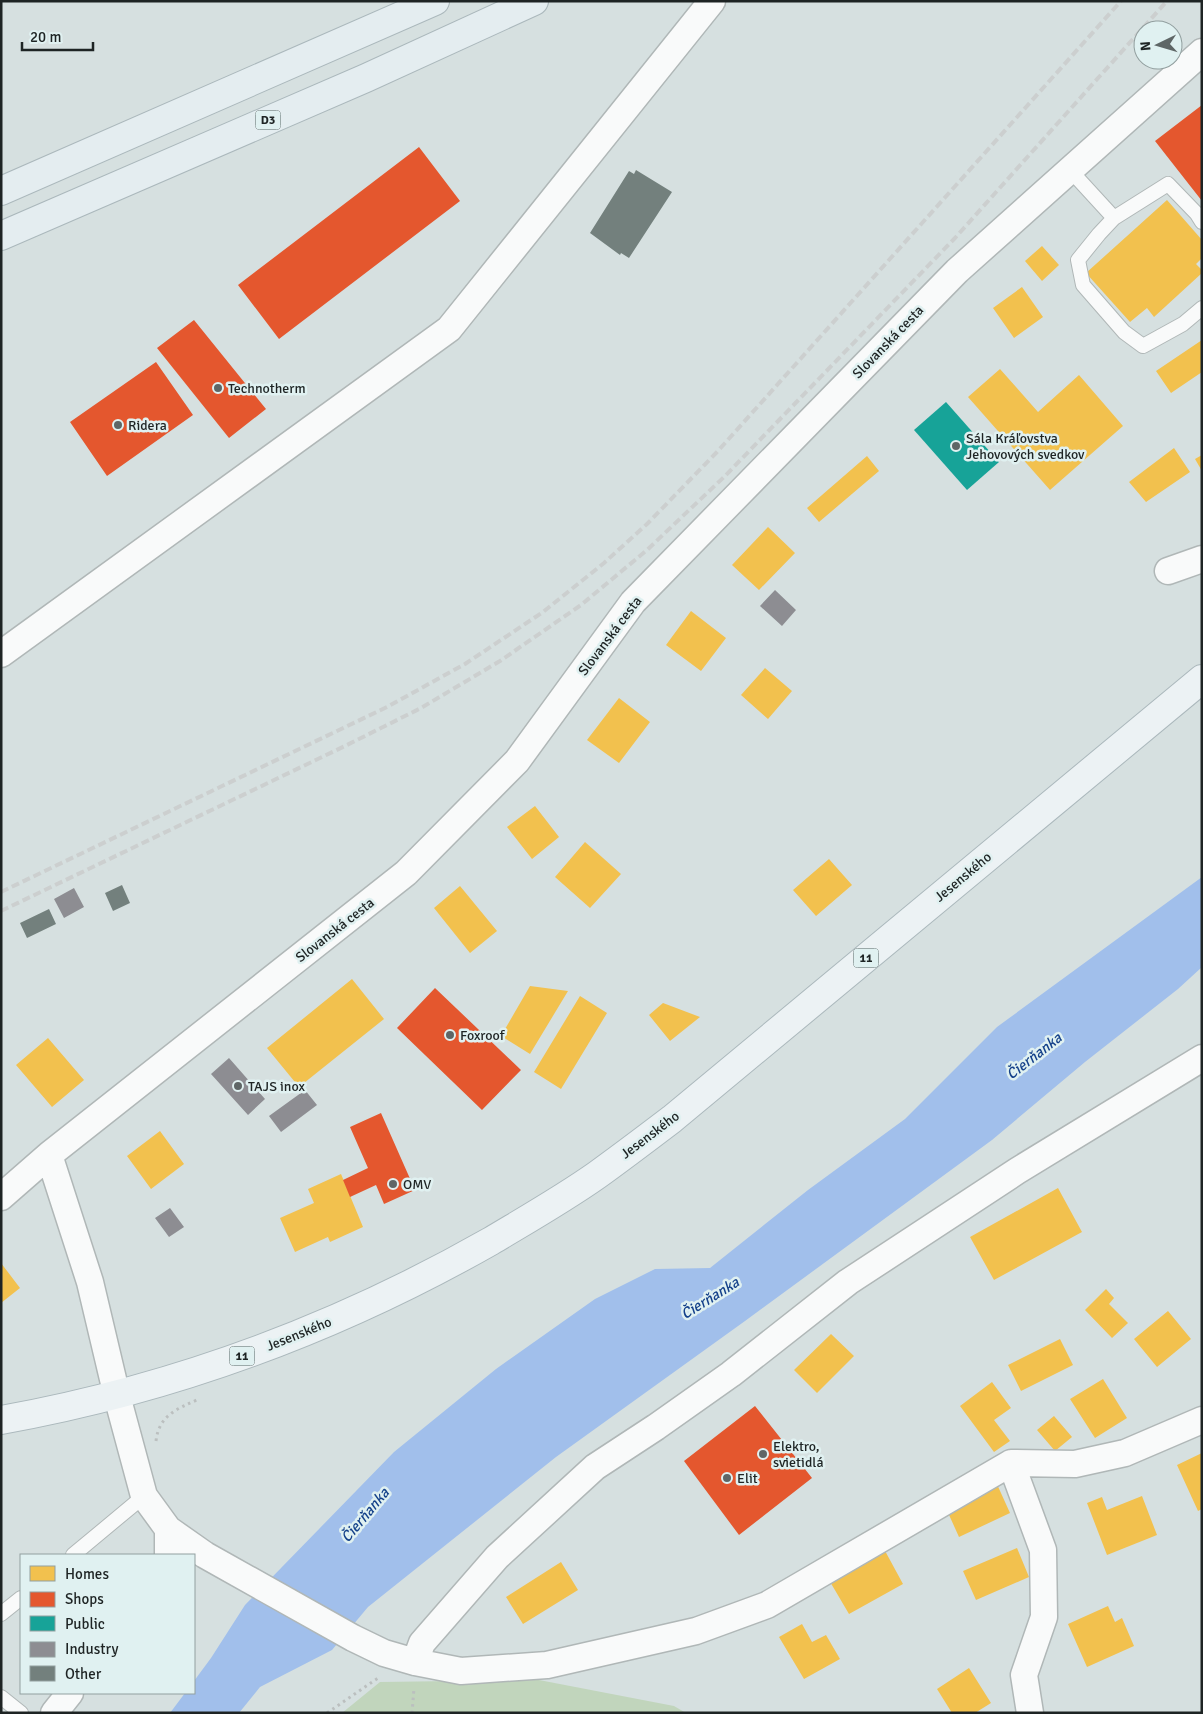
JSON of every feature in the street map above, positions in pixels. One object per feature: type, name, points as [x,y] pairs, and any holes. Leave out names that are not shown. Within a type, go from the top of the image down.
[{"type":"highway","points":[[1,191],[435,1]]},
{"type":"highway","name":"D3","points":[[1,236],[366,78],[534,1]]},
{"type":"main road","name":"Jesenského","points":[[1,1420],[117,1396],[200,1371],[314,1328],[446,1266],[521,1223],[596,1176],[672,1119],[1202,679]]},
{"type":"street","points":[[1,654],[450,328],[712,1]]},
{"type":"street","name":"Slovanská cesta","points":[[1,1197],[49,1155],[406,873],[518,761],[633,602],[957,271],[1202,52]]},
{"type":"street","points":[[1168,571],[1202,559]]},
{"type":"street","points":[[410,1660],[422,1643],[497,1557],[595,1467],[731,1374],[848,1282],[1017,1171],[1202,1058]]},
{"type":"street","points":[[49,1155],[90,1282],[117,1396],[144,1496],[168,1529],[205,1555],[353,1638],[384,1653],[410,1660],[461,1671],[547,1665],[696,1631],[768,1605],[1011,1463],[1075,1464],[1125,1453],[1202,1420]]},
{"type":"street","points":[[1011,1463],[1043,1550],[1044,1617],[1024,1674],[1030,1713]]},
{"type":"street","points":[[168,1529],[168,1554]]},
{"type":"street","points":[[54,1713],[69,1694]]},
{"type":"lane","points":[[1070,170],[1114,218]]},
{"type":"lane","points":[[1202,222],[1197,214],[1168,184],[1114,218],[1078,260],[1082,285],[1124,332],[1143,346],[1183,324],[1202,308]]},
{"type":"lane","points":[[74,1554],[144,1496]]},
{"type":"lane","points":[[1,1614],[20,1599]]},
{"type":"lane","points":[[1,1697],[21,1713]]},
{"type":"path","points":[[153,1444],[156,1444],[157,1434],[172,1412],[207,1396]]},
{"type":"path","points":[[327,1713],[410,1660]]},
{"type":"green space","points":[[539,1680],[674,1706],[686,1713],[342,1713],[380,1682]]},
{"type":"water","name":"Čierňanka","points":[[1202,877],[1202,967],[1178,989],[1085,1062],[992,1140],[556,1457],[368,1607],[332,1650],[260,1687],[239,1713],[170,1713],[184,1694],[195,1694],[195,1680],[245,1605],[394,1452],[496,1369],[595,1299],[655,1269],[710,1268],[808,1190],[905,1119],[997,1027]]},
{"type":"building: Homes","points":[[1167,200],[1202,240],[1202,258],[1196,264],[1202,270],[1202,273],[1154,317],[1147,308],[1130,322],[1086,273]]},
{"type":"building: Homes","points":[[1042,246],[1059,265],[1042,281],[1025,261]]},
{"type":"building: Homes","points":[[1022,287],[1043,317],[1014,338],[993,308]]},
{"type":"building: Homes","points":[[1202,340],[1202,372],[1171,393],[1156,371]]},
{"type":"building: Homes","points":[[1000,369],[1038,412],[1079,375],[1123,426],[1050,490],[968,397]]},
{"type":"building: Homes","points":[[1174,448],[1190,472],[1146,502],[1129,482]]},
{"type":"building: Homes","points":[[1202,455],[1202,471],[1195,459]]},
{"type":"building: Homes","points":[[867,456],[879,471],[819,522],[807,508]]},
{"type":"building: Homes","points":[[768,527],[795,553],[759,590],[732,565]]},
{"type":"building: Homes","points":[[691,611],[726,638],[701,671],[666,645]]},
{"type":"building: Homes","points":[[765,668],[792,691],[768,719],[741,695]]},
{"type":"building: Homes","points":[[619,698],[650,722],[619,763],[587,740]]},
{"type":"building: Homes","points":[[535,806],[559,837],[532,859],[507,827]]},
{"type":"building: Homes","points":[[585,842],[621,874],[590,908],[555,877]]},
{"type":"building: Homes","points":[[829,859],[852,885],[816,916],[793,890]]},
{"type":"building: Homes","points":[[460,886],[497,931],[470,953],[434,908]]},
{"type":"building: Homes","points":[[352,979],[384,1019],[299,1087],[267,1048]]},
{"type":"building: Homes","points":[[530,986],[568,991],[530,1054],[501,1036]]},
{"type":"building: Homes","points":[[580,996],[607,1013],[561,1089],[534,1072]]},
{"type":"building: Homes","points":[[663,1003],[700,1017],[670,1041],[649,1015]]},
{"type":"building: Homes","points":[[48,1038],[84,1080],[52,1107],[16,1065]]},
{"type":"building: Homes","points":[[160,1131],[184,1164],[151,1189],[127,1156]]},
{"type":"building: Homes","points":[[341,1174],[363,1227],[330,1242],[328,1237],[295,1252],[280,1218],[314,1203],[308,1189]]},
{"type":"building: Homes","points":[[1058,1188],[1082,1232],[994,1280],[970,1237]]},
{"type":"building: Homes","points":[[1,1263],[20,1288],[1,1303]]},
{"type":"building: Homes","points":[[1106,1289],[1114,1298],[1109,1304],[1128,1323],[1112,1338],[1085,1310]]},
{"type":"building: Homes","points":[[1168,1311],[1191,1339],[1157,1367],[1134,1339]]},
{"type":"building: Homes","points":[[831,1334],[854,1356],[817,1393],[794,1370]]},
{"type":"building: Homes","points":[[1060,1339],[1073,1365],[1021,1391],[1008,1365]]},
{"type":"building: Homes","points":[[1103,1379],[1127,1418],[1095,1438],[1070,1399]]},
{"type":"building: Homes","points":[[992,1382],[1011,1408],[994,1420],[1010,1441],[994,1452],[960,1406]]},
{"type":"building: Homes","points":[[1054,1416],[1072,1437],[1055,1451],[1037,1430]]},
{"type":"building: Homes","points":[[1202,1453],[1202,1509],[1198,1511],[1177,1465]]},
{"type":"building: Homes","points":[[996,1482],[1010,1513],[959,1537],[945,1506]]},
{"type":"building: Homes","points":[[1142,1496],[1157,1535],[1107,1555],[1087,1503],[1102,1497],[1107,1510]]},
{"type":"building: Homes","points":[[1017,1548],[1029,1577],[976,1600],[963,1571]]},
{"type":"building: Homes","points":[[884,1549],[903,1584],[849,1614],[829,1580]]},
{"type":"building: Homes","points":[[561,1562],[578,1590],[523,1624],[506,1597]]},
{"type":"building: Homes","points":[[1108,1606],[1115,1622],[1122,1618],[1134,1646],[1087,1667],[1068,1624]]},
{"type":"building: Homes","points":[[802,1624],[812,1642],[826,1635],[840,1659],[804,1679],[779,1637]]},
{"type":"building: Homes","points":[[969,1668],[991,1703],[975,1713],[952,1713],[937,1689]]},
{"type":"building: Shops","points":[[1202,105],[1202,201],[1155,141]]},
{"type":"building: Shops","points":[[419,147],[460,201],[279,339],[238,285]]},
{"type":"building: Shops","points":[[194,320],[266,409],[229,438],[157,348]]},
{"type":"building: Shops","points":[[156,362],[193,415],[107,476],[70,422]]},
{"type":"building: Shops","points":[[435,988],[521,1070],[482,1110],[397,1028]]},
{"type":"building: Shops","points":[[381,1113],[415,1190],[384,1204],[376,1185],[350,1197],[343,1180],[368,1168],[350,1127]]},
{"type":"building: Shops","points":[[755,1406],[812,1478],[739,1535],[684,1461]]},
{"type":"building: Public","name":"Sála Kráľovstva Jehovových svedkov","points":[[946,402],[999,462],[967,490],[914,430]]},
{"type":"building: Industry","points":[[775,590],[796,610],[782,626],[760,606]]},
{"type":"building: Industry","points":[[74,888],[84,907],[64,918],[54,899]]},
{"type":"building: Industry","name":"TAJS inox","points":[[229,1058],[265,1099],[248,1115],[211,1074]]},
{"type":"building: Industry","points":[[305,1090],[317,1105],[281,1132],[269,1116]]},
{"type":"building: Industry","points":[[170,1208],[184,1227],[169,1237],[155,1218]]},
{"type":"building: Other","points":[[636,170],[672,192],[629,258],[621,253],[620,255],[590,233],[629,171],[634,174]]},
{"type":"building: Other","points":[[122,885],[130,903],[113,911],[105,893]]},
{"type":"building: Other","points":[[49,909],[56,924],[27,938],[20,923]]},
{"type":"railway","points":[[1,892],[387,707],[465,664],[543,612],[604,563],[647,524],[717,452],[1121,1]]},
{"type":"railway","points":[[1,911],[421,708],[500,661],[581,605],[647,550],[724,477],[955,238],[1167,1]]},
{"type":"place","name":"Technotherm","points":[[218,388]]},
{"type":"place","name":"Ridera","points":[[118,425]]},
{"type":"place","name":"Sála Kráľovstva Jehovových svedkov","points":[[956,446]]},
{"type":"place","name":"Foxroof","points":[[450,1035]]},
{"type":"place","name":"TAJS inox","points":[[238,1086]]},
{"type":"place","name":"OMV","points":[[393,1184]]},
{"type":"place","name":"Elektro, svietidlá","points":[[763,1454]]},
{"type":"place","name":"Elit","points":[[727,1478]]}]
